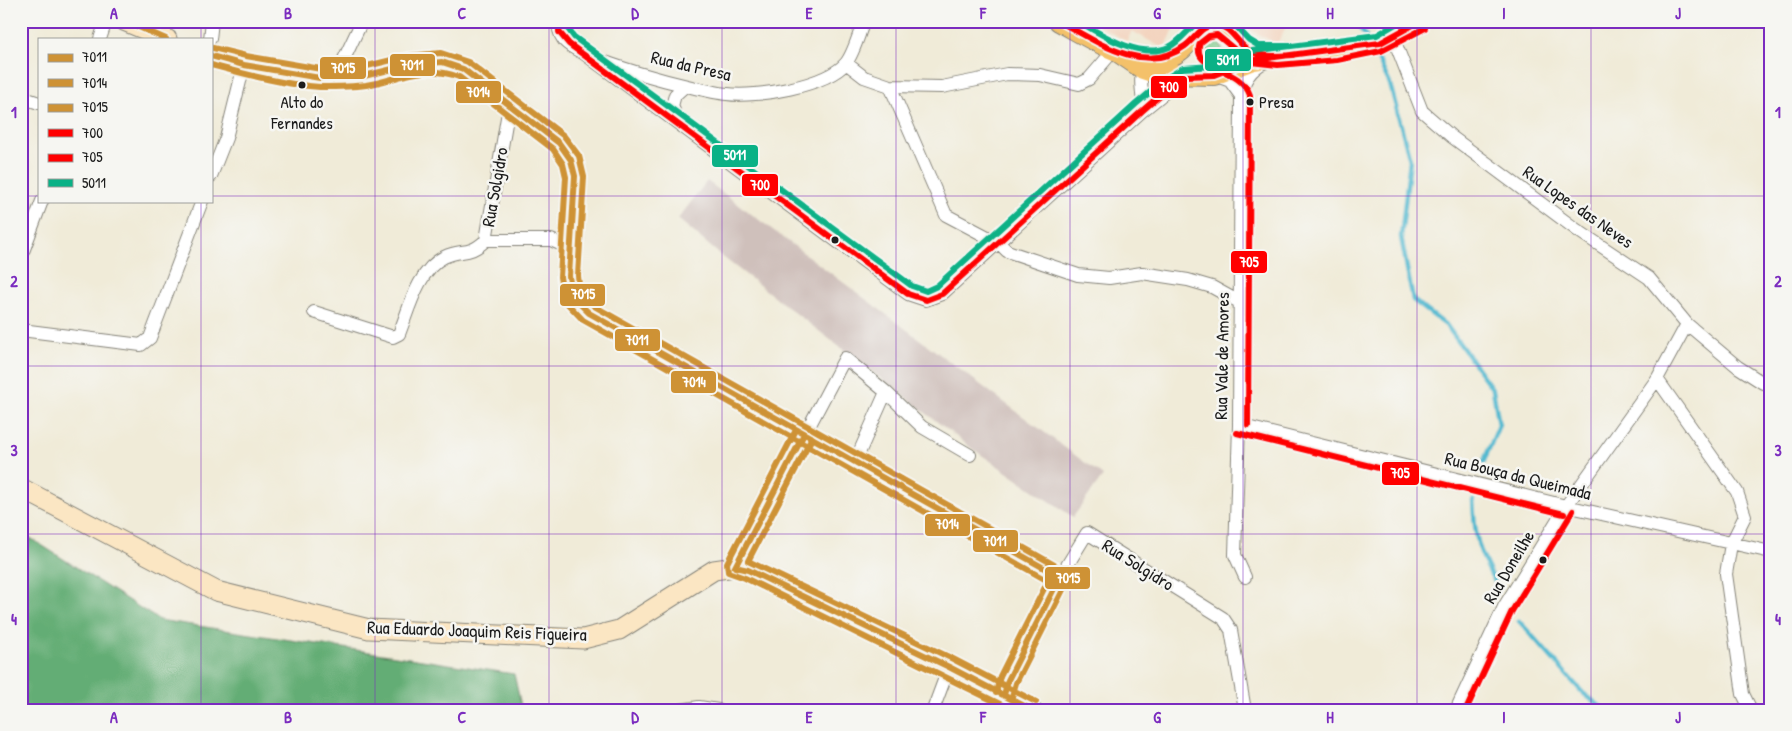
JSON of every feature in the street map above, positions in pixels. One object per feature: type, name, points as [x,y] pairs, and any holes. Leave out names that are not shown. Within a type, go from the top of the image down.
[{"type":"main road","points":[[1059,21],[1116,51],[1139,70],[1158,74],[1218,70],[1274,57],[1368,45],[1393,37],[1420,21]]},
{"type":"main road","points":[[1393,37],[1408,21]]},
{"type":"main road","points":[[1116,51],[1165,59],[1186,46],[1202,28],[1218,25],[1232,33],[1237,40],[1255,54],[1274,57]]},
{"type":"main road","points":[[1186,46],[1199,70],[1218,70],[1239,48],[1237,40]]},
{"type":"street","points":[[100,38],[106,21]]},
{"type":"street","points":[[124,21],[165,38]]},
{"type":"street","points":[[210,38],[212,21]]},
{"type":"street","points":[[334,78],[362,21]]},
{"type":"street","name":"Rua da Presa","points":[[559,21],[558,25],[563,40],[583,53],[685,86],[728,94],[764,94],[804,85],[831,74],[846,63]]},
{"type":"street","points":[[864,21],[846,63],[864,77],[890,86],[942,87],[1007,74],[1040,75],[1078,84],[1089,78],[1116,51]]},
{"type":"street","name":"Rua Lopes das Neves","points":[[1393,37],[1422,111],[1452,137],[1577,230],[1648,278],[1687,324],[1738,367],[1763,383],[1771,384]]},
{"type":"street","points":[[1142,110],[1143,91],[1139,70],[1151,64],[1167,65],[1186,46]]},
{"type":"street","points":[[583,53],[908,294],[926,300],[942,294],[1142,110],[1160,96],[1218,70],[1242,93],[1252,70],[1274,57]]},
{"type":"street","points":[[212,56],[244,65],[320,78],[364,76],[408,65],[442,62],[463,69],[559,143],[572,160],[575,176],[569,276],[572,296],[589,313],[1060,577],[1008,680],[1002,702]]},
{"type":"street","points":[[212,173],[226,138],[244,65]]},
{"type":"street","name":"Rua Vale de Amores","points":[[1218,70],[1242,93],[1241,303],[1235,554],[1244,577]]},
{"type":"street","points":[[680,125],[672,106],[675,95],[685,86]]},
{"type":"street","points":[[890,86],[946,215],[999,243],[1007,251],[1078,275],[1109,278],[1142,273],[1188,280],[1212,287],[1241,303]]},
{"type":"street","points":[[1143,91],[1152,96],[1160,96]]},
{"type":"street","points":[[21,97],[38,103]]},
{"type":"street","name":"Rua Solgidro","points":[[486,240],[510,106]]},
{"type":"street","points":[[21,257],[42,202]]},
{"type":"street","points":[[21,330],[141,345],[150,338],[202,202]]},
{"type":"street","points":[[314,312],[393,337],[399,334],[420,284],[430,267],[444,257],[475,250],[486,240],[552,240],[570,248]]},
{"type":"street","name":"Rua Doneilhe","points":[[1456,710],[1504,607],[1566,506],[1657,379],[1687,324]]},
{"type":"street","points":[[970,455],[922,427],[886,392],[844,358],[735,566],[748,570],[949,667],[1002,702],[1032,710]]},
{"type":"street","points":[[1657,379],[1737,492],[1745,516],[1730,544],[1726,574],[1743,694],[1751,710]]},
{"type":"street","points":[[855,462],[886,392]]},
{"type":"street","name":"Rua Bouça da Queimada","points":[[1239,425],[1566,506],[1771,552]]},
{"type":"street","name":"Rua Eduardo Joaquim Reis Figueira","points":[[21,488],[216,591],[369,629],[583,639],[619,630],[714,570],[735,566]]},
{"type":"street","name":"Rua Solgidro","points":[[1060,577],[1087,533],[1222,618],[1231,630],[1245,710]]},
{"type":"street","points":[[933,710],[949,667]]},
{"type":"street","points":[[680,710],[699,707],[718,710]]},
{"type":"shaded area","points":[[1089,21],[1179,21],[1164,49],[1132,31],[1127,41]]},
{"type":"shaded area","points":[[1234,21],[1289,21],[1277,44]]},
{"type":"shaded area","points":[[707,181],[1103,476],[1073,517],[970,447],[724,258],[678,219]]},
{"type":"green space","points":[[1214,42],[1220,44],[1222,50],[1220,56],[1214,58],[1208,56],[1206,50],[1208,44]]},
{"type":"green space","points":[[21,532],[159,620],[514,674],[522,710],[21,710]]},
{"type":"waterway","points":[[1354,21],[1366,36]]},
{"type":"waterway","points":[[1378,59],[1390,84],[1410,160],[1401,237],[1413,300],[1447,326],[1493,390],[1499,425],[1483,463]]},
{"type":"waterway","points":[[1473,500],[1479,545],[1498,587]]},
{"type":"waterway","points":[[1519,621],[1583,693],[1605,710]]},
{"type":"transit line","name":"7011","points":[[125,21],[164,38]]},
{"type":"transit line","name":"700","points":[[559,21],[559,32],[569,44],[908,294],[926,300],[942,294],[1142,111],[1173,84],[1186,76],[1214,75],[1253,60],[1380,43],[1420,21]]},
{"type":"transit line","name":"700","points":[[1059,21],[1105,46],[1121,53],[1138,57],[1154,58],[1170,54],[1185,46],[1203,29],[1211,25],[1226,28],[1244,47],[1253,53],[1270,56],[1293,55]]},
{"type":"transit line","name":"5011","points":[[1078,21],[1110,39],[1134,48],[1146,50],[1158,50],[1169,47],[1199,21]]},
{"type":"transit line","name":"5011","points":[[1231,21],[1249,40],[1259,46],[1292,46]]},
{"type":"transit line","name":"5011","points":[[568,22],[568,29],[574,37],[912,286],[926,291],[937,286],[1136,104],[1168,77],[1183,68],[1212,66],[1252,51],[1377,35],[1401,21]]},
{"type":"transit line","name":"705","points":[[1248,425],[1250,95],[1237,78],[1209,64],[1202,58],[1199,52],[1200,43],[1209,36],[1217,35],[1250,62],[1278,65],[1337,60],[1381,51],[1425,28]]},
{"type":"transit line","name":"7015","points":[[213,48],[246,56],[321,69],[363,67],[408,56],[441,53],[468,62],[564,136],[579,156],[584,177],[578,276],[580,292],[594,306],[1067,572],[1068,580],[1016,683],[1012,697]]},
{"type":"transit line","name":"7011","points":[[212,56],[244,65],[320,78],[364,76],[409,65],[442,62],[463,69],[559,143],[571,160],[575,176],[569,276],[572,296],[589,313],[1060,577],[1008,680],[1004,695]]},
{"type":"transit line","name":"7014","points":[[212,65],[279,82],[320,87],[366,85],[423,72],[446,73],[459,77],[553,149],[563,164],[566,177],[560,277],[564,300],[583,320],[1048,581],[1000,676],[996,693]]},
{"type":"transit line","name":"7014","points":[[796,430],[727,563],[728,572],[745,578],[1012,710]]},
{"type":"transit line","name":"705","points":[[1237,433],[1564,514]]},
{"type":"transit line","name":"7011","points":[[804,434],[735,567],[748,570],[949,667],[1032,710]]},
{"type":"transit line","name":"7015","points":[[812,438],[748,561],[953,659],[1036,702]]},
{"type":"transit line","name":"705","points":[[1466,710],[1512,611],[1573,511]]},
{"type":"place","name":"Alto do Fernandes","points":[[302,85]]},
{"type":"place","name":"Presa","points":[[1250,102]]}]
